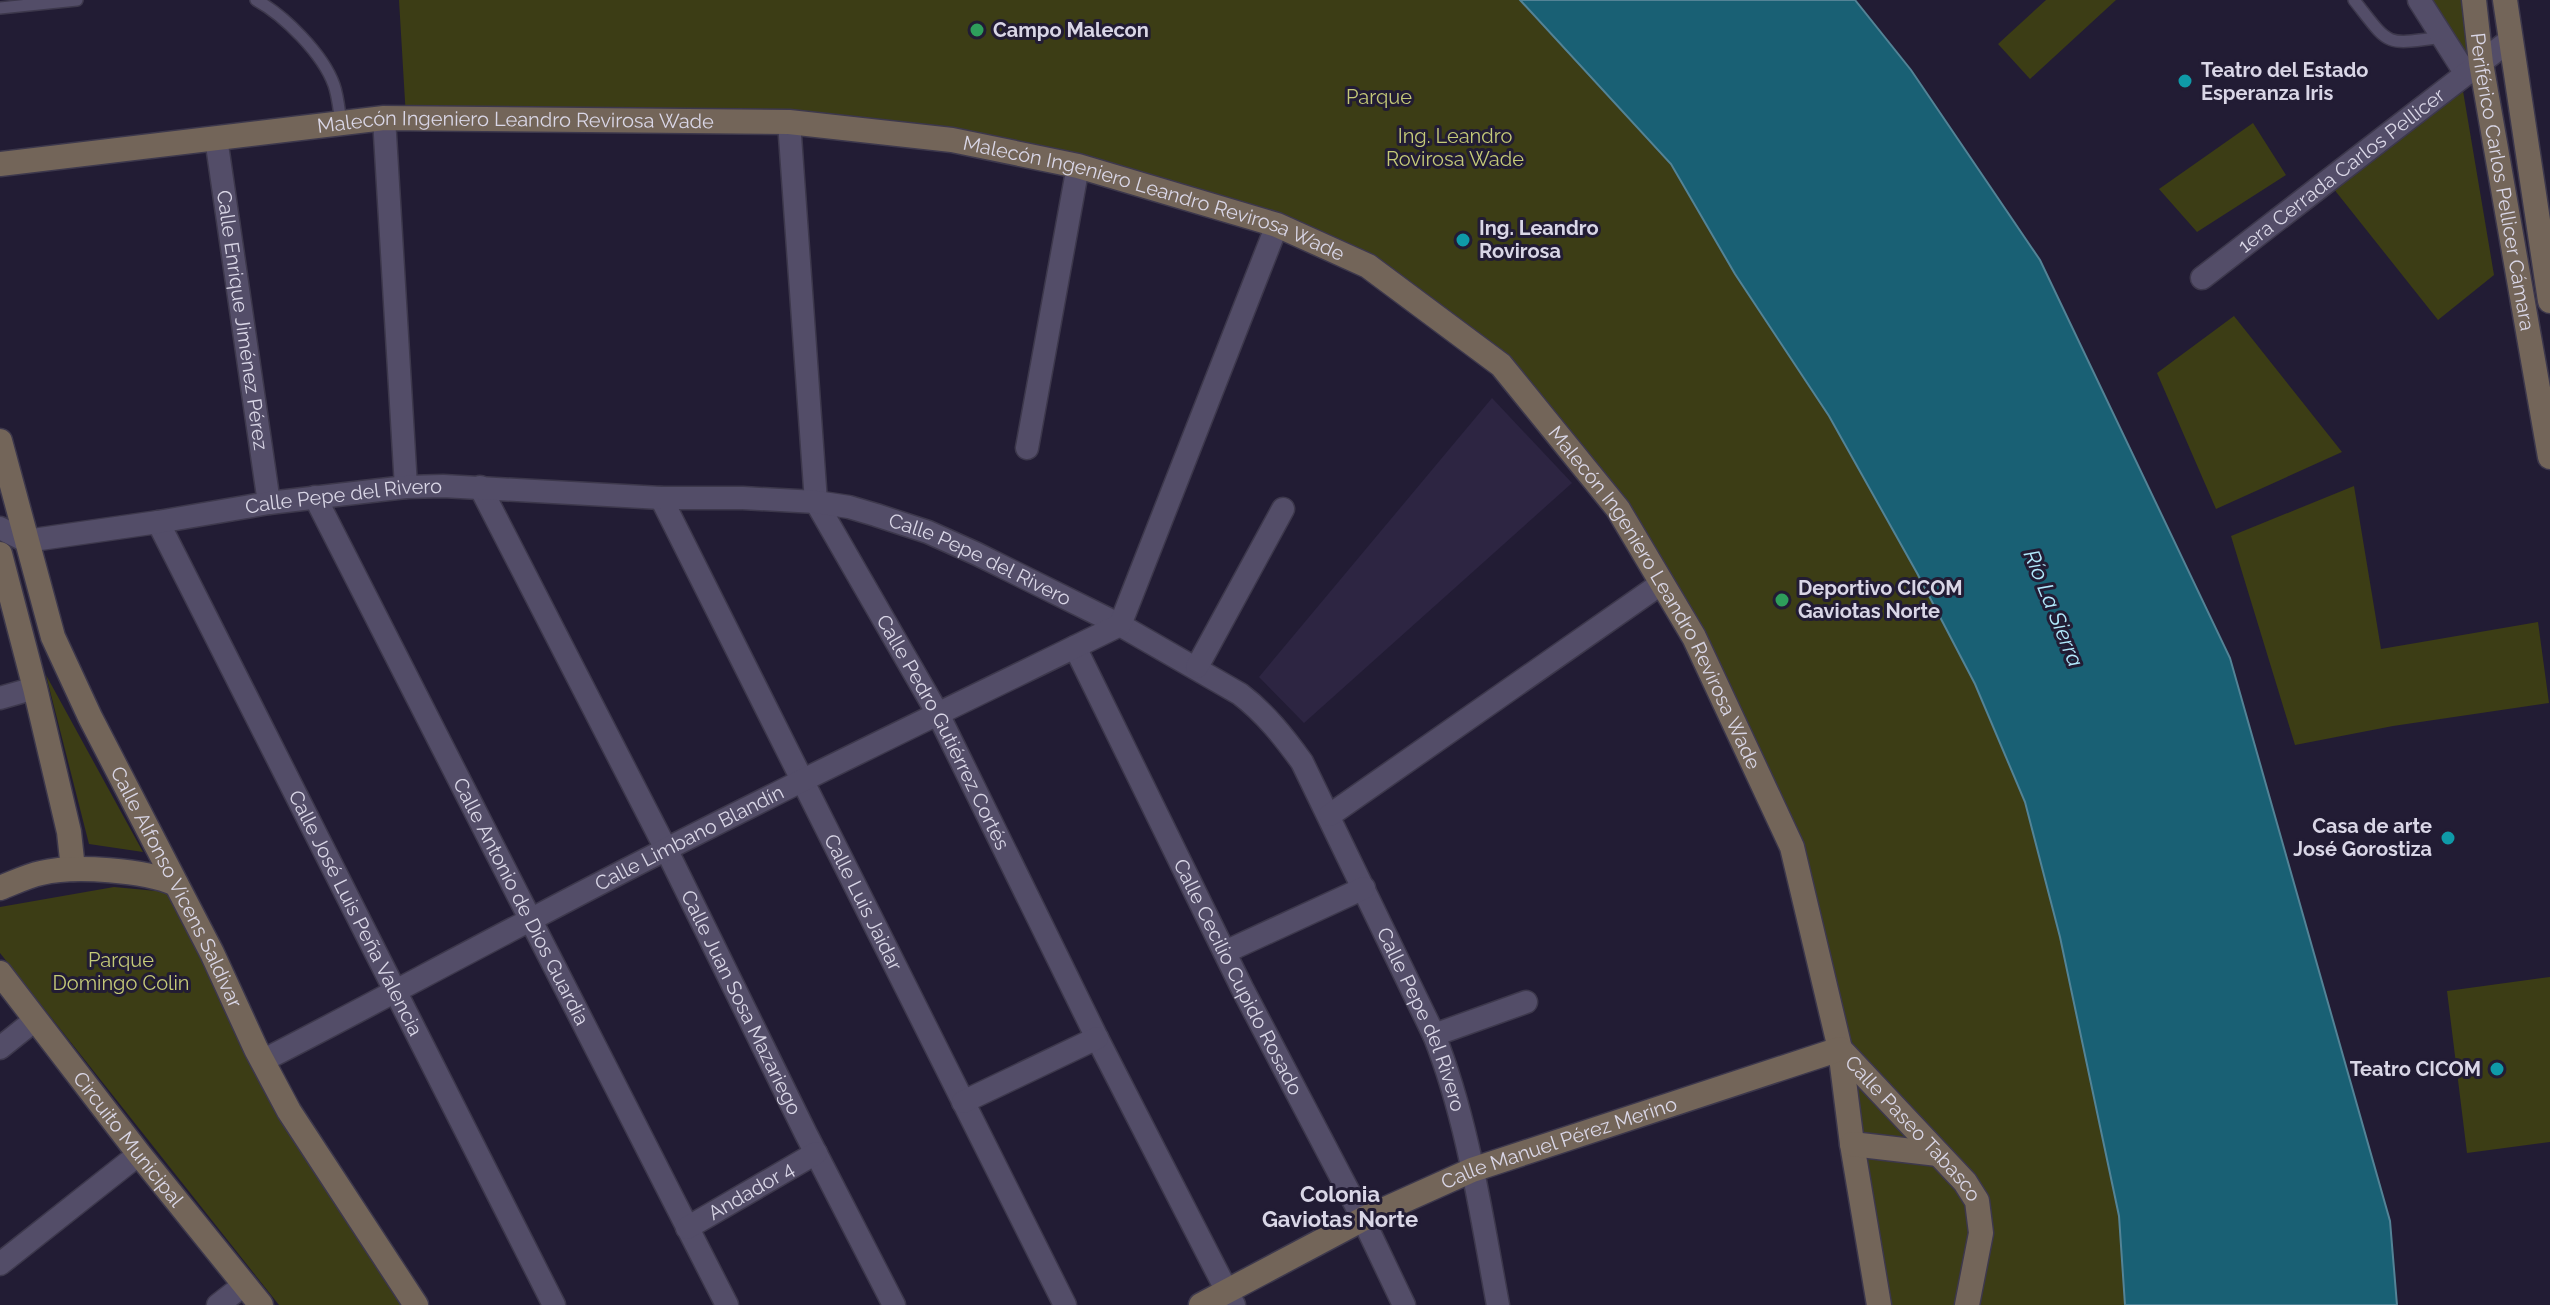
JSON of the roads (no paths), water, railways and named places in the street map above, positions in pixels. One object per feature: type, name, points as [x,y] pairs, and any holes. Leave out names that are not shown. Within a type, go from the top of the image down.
[{"type":"main road","name":"Periférico Carlos Pellicer Cámara","points":[[2474,0],[2474,68],[2550,457]]},
{"type":"main road","name":"Periférico Carlos Pellicer Cámara","points":[[2505,0],[2550,302]]},
{"type":"main road","name":"Malecón Ingeniero Leandro Revirosa Wade","points":[[0,164],[384,118],[789,122],[952,140],[1078,166],[1277,225],[1368,266],[1501,365],[1618,509],[1694,637],[1792,847],[1840,1049],[1852,1144],[1879,1305]]},
{"type":"main road","name":"Calle Alfonso Vicens Saldivar","points":[[0,441],[43,605],[60,654],[212,953],[262,1061],[307,1140],[416,1305]]},
{"type":"main road","points":[[0,554],[69,832],[73,869]]},
{"type":"main road","points":[[0,868],[41,873]]},
{"type":"main road","points":[[0,888],[41,873],[73,869],[133,873],[176,884]]},
{"type":"main road","name":"Circuito Municipal","points":[[0,973],[139,1154],[261,1305]]},
{"type":"main road","name":"Calle Paseo Tabasco","points":[[1840,1049],[1965,1182],[1977,1201],[1981,1233],[1967,1305]]},
{"type":"main road","name":"Calle Manuel Pérez Merino","points":[[1201,1305],[1231,1298],[1363,1219],[1472,1170],[1840,1049]]},
{"type":"main road","points":[[1852,1144],[1938,1154]]},
{"type":"street","points":[[2419,0],[2443,37],[2474,68]]},
{"type":"street","name":"1era Cerrada Carlos Pellicer","points":[[2202,278],[2510,40]]},
{"type":"street","points":[[384,118],[406,487]]},
{"type":"street","name":"Calle Pedro Gutiérrez Cortés","points":[[789,122],[816,502],[938,714],[1097,1038],[1231,1298]]},
{"type":"street","name":"Calle Enrique Jiménez Pérez","points":[[216,138],[269,503]]},
{"type":"street","points":[[1027,448],[1078,166]]},
{"type":"street","points":[[1120,625],[1277,225]]},
{"type":"street","points":[[2520,293],[2550,302]]},
{"type":"street","name":"Calle Pepe del Rivero","points":[[26,541],[269,503],[406,487],[480,487],[661,498],[816,502],[849,507],[928,532],[1120,625],[1197,667],[1252,703],[1284,737],[1302,762],[1444,1059],[1472,1170],[1498,1305]]},
{"type":"street","name":"Calle Juan Sosa Mazariego","points":[[480,487],[667,851],[894,1305]]},
{"type":"street","name":"Calle Antonio de Dios Guardia","points":[[315,497],[727,1305]]},
{"type":"street","name":"Calle Luis Jaidar","points":[[661,498],[1065,1305]]},
{"type":"street","points":[[1197,667],[1283,509]]},
{"type":"street","name":"Calle José Luis Peña Valencia","points":[[158,522],[554,1305]]},
{"type":"street","points":[[0,528],[26,541]]},
{"type":"street","points":[[1330,815],[1662,583]]},
{"type":"street","name":"Calle Limbano Blandín","points":[[262,1061],[530,919],[1120,625]]},
{"type":"street","name":"Calle Cecilio Cupido Rosado","points":[[1075,647],[1404,1305]]},
{"type":"street","points":[[0,698],[35,688]]},
{"type":"street","points":[[1225,952],[1364,888]]},
{"type":"street","points":[[1434,1035],[1526,1002]]},
{"type":"street","points":[[0,1048],[35,1020]]},
{"type":"street","points":[[963,1102],[1097,1038]]},
{"type":"street","name":"Andador 4","points":[[687,1228],[816,1153]]},
{"type":"street","points":[[0,1264],[139,1154]]},
{"type":"street","points":[[218,1305],[245,1284]]},
{"type":"lane","points":[[0,8],[77,0]]},
{"type":"lane","points":[[256,0],[270,8],[312,49],[333,83],[341,123]]},
{"type":"lane","points":[[2354,0],[2387,40],[2398,43],[2443,37]]},
{"type":"water","name":"Río La Sierra","points":[[1520,0],[1855,0],[1911,70],[2040,260],[2230,658],[2390,1221],[2397,1305],[2125,1305],[2119,1216],[2060,937],[2025,802],[1975,684],[1829,416],[1735,274],[1671,164]]},
{"type":"place","name":"Campo Malecon","points":[[977,30]]},
{"type":"place","name":"Teatro del Estado Esperanza Iris","points":[[2185,81]]},
{"type":"place","name":"Ing. Leandro Rovirosa","points":[[1463,240]]},
{"type":"place","name":"Deportivo CICOM Gaviotas Norte","points":[[1782,600]]},
{"type":"place","name":"Casa de arte José Gorostiza","points":[[2448,838]]},
{"type":"place","name":"Teatro CICOM","points":[[2497,1069]]},
{"type":"district","name":"Colonia Gaviotas Norte","points":[[1340,1206]]},
{"type":"park label","name":"Parque","points":[[1379,97]]},
{"type":"park label","name":"Ing. Leandro Rovirosa Wade","points":[[1455,148]]},
{"type":"park label","name":"Parque Domingo Colin","points":[[121,972]]}]
